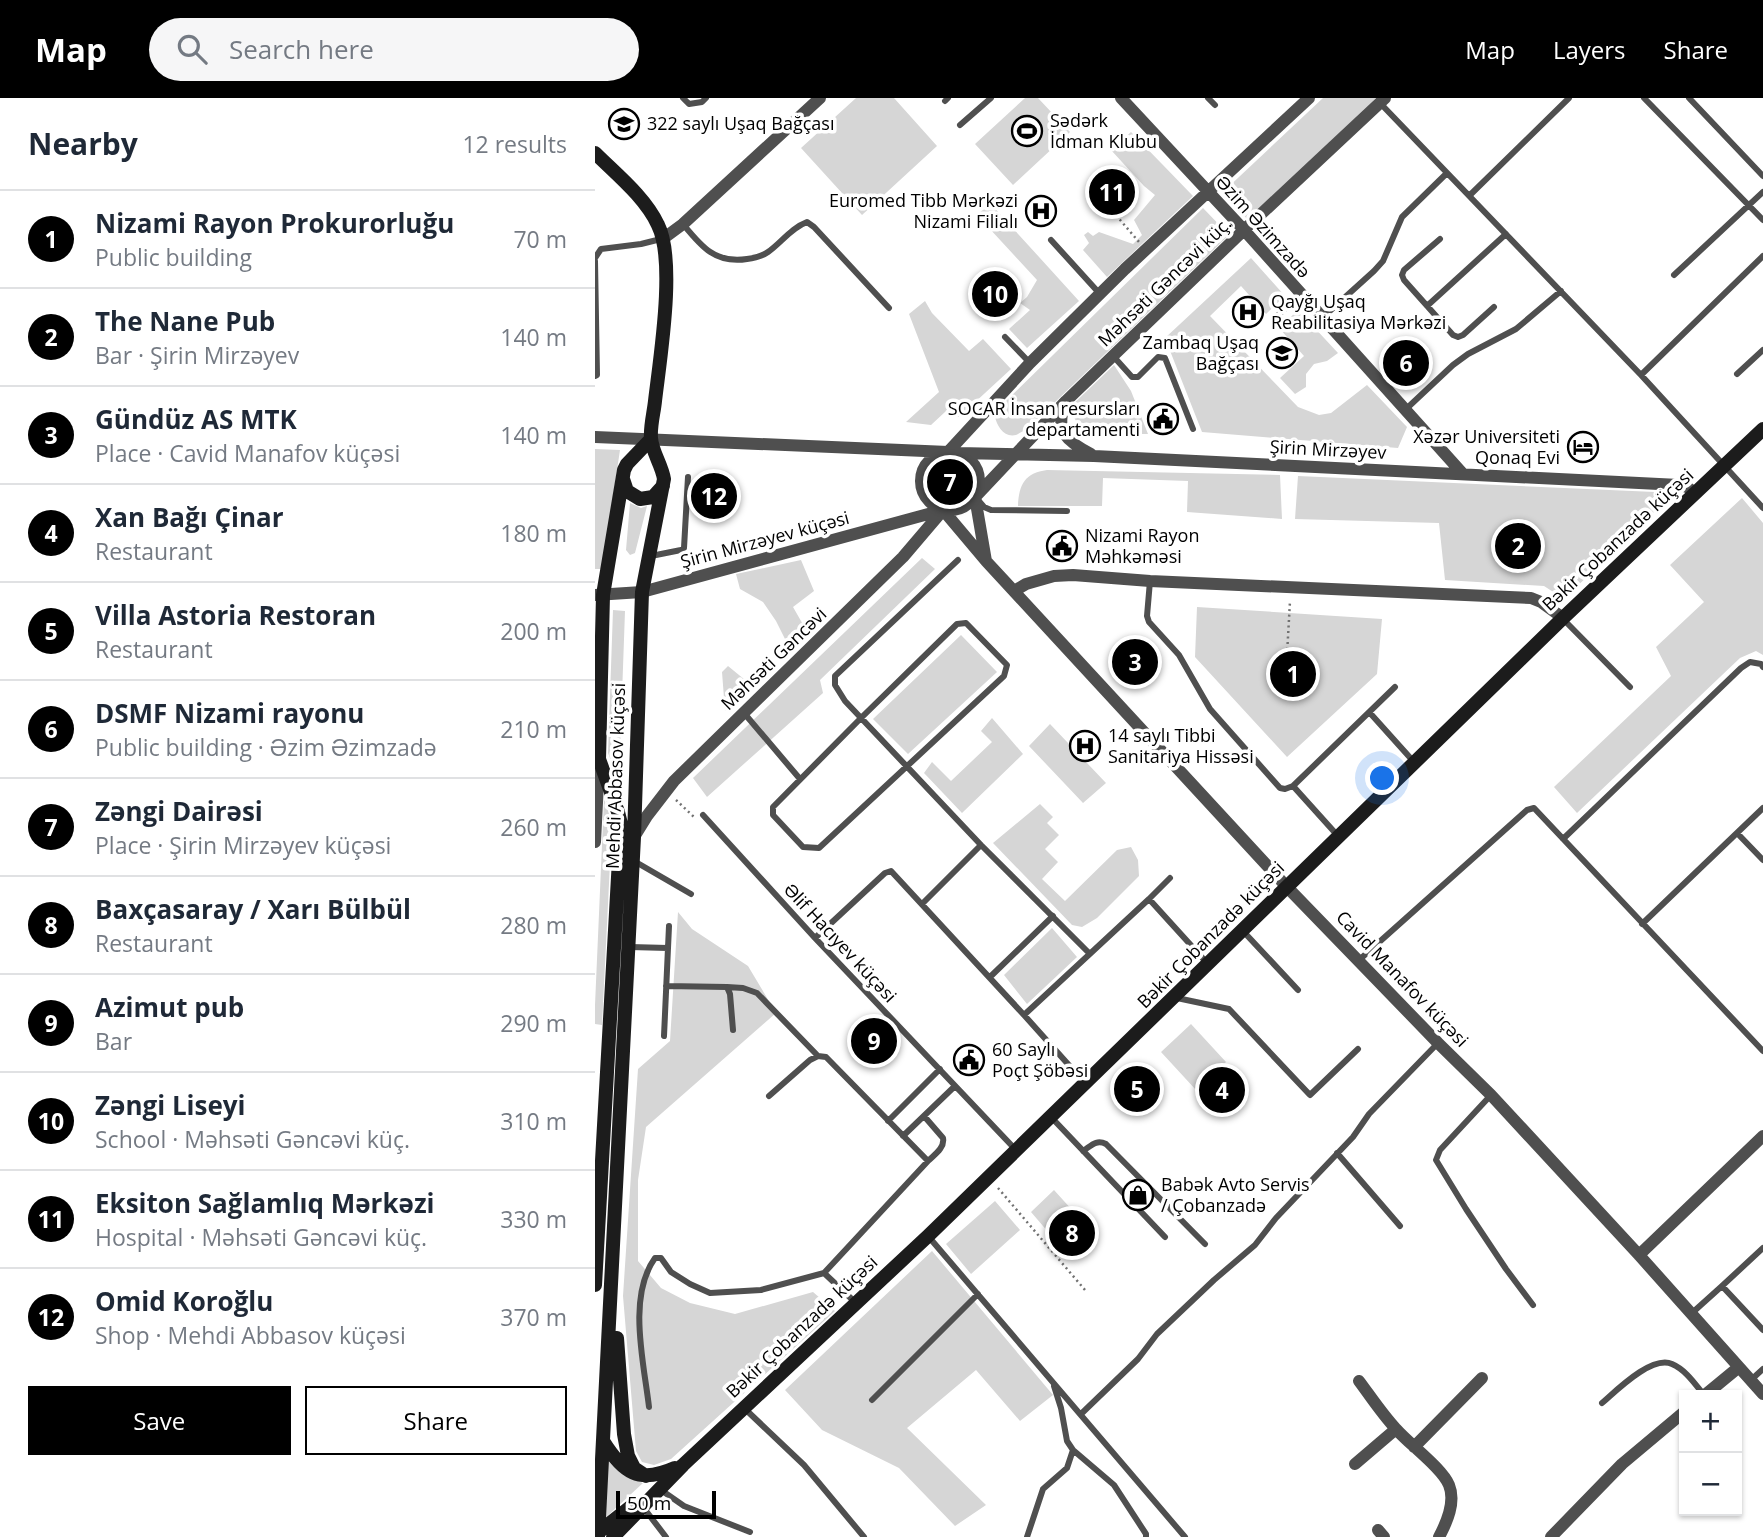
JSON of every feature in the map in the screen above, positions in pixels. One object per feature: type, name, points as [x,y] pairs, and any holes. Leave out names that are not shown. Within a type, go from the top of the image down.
[{"type":"street","points":[[595,153],[645,205],[659,225],[664,238],[683,224],[820,98]]},
{"type":"street","name":"Əzim Əzimzadə","points":[[1121,98],[1244,230],[1463,474]]},
{"type":"street","name":"Məhsəti Gəncəvi küç.","points":[[953,452],[1030,363],[1100,293],[1309,98]]},
{"type":"street","name":"Məhsəti Gəncəvi küç.","points":[[975,497],[1066,401],[1382,100]]},
{"type":"street","name":"Mehdi Abbasov küçəsi","points":[[601,1535],[599,1436],[612,1281],[642,592],[663,486],[663,470],[651,439],[665,303],[664,238]]},
{"type":"street","points":[[1066,401],[1060,419],[1066,438],[1094,456]]},
{"type":"street","name":"Bəkir Çobanzadə küçəsi","points":[[683,1465],[928,1236],[1414,762],[1763,429]]},
{"type":"street","points":[[595,437],[953,452],[973,463],[980,480],[979,489],[969,504],[953,511],[943,510],[928,500],[921,483],[922,474],[932,459],[940,454],[953,452]]},
{"type":"street","name":"Mehdi Abbasov küçəsi","points":[[595,842],[599,759],[599,595],[627,464],[651,439]]},
{"type":"street","name":"Şirin Mirzəyev","points":[[953,452],[1094,456],[1679,485],[1695,493]]},
{"type":"street","points":[[623,478],[627,491],[641,499],[653,497],[663,486]]},
{"type":"street","points":[[975,497],[986,561]]},
{"type":"street","name":"Cavid Manafov küçəsi","points":[[943,510],[986,561],[1286,886],[1491,1095],[1763,1394]]},
{"type":"street","name":"Şirin Mirzəyev küçəsi","points":[[599,595],[642,592],[943,510]]},
{"type":"street","name":"Məhsəti Gəncəvi","points":[[633,837],[674,780],[904,557],[943,510]]},
{"type":"street","points":[[1014,591],[1026,584],[1054,576],[1073,576],[1531,598],[1563,618]]},
{"type":"street","name":"Mehdi Abbasov küçəsi","points":[[595,1286],[602,1039],[621,824],[599,759]]},
{"type":"street","points":[[1639,1255],[1763,1136]]},
{"type":"street","points":[[612,1281],[626,1445],[634,1468],[646,1476]]},
{"type":"street","points":[[1711,1390],[1739,1367]]},
{"type":"street","points":[[1414,1447],[1482,1378]]},
{"type":"street","points":[[1359,1381],[1396,1429],[1448,1484],[1451,1494],[1450,1512],[1439,1537]]},
{"type":"street","points":[[1551,1537],[1622,1464],[1679,1416]]},
{"type":"street","points":[[1355,1464],[1396,1429]]},
{"type":"street","points":[[599,1436],[625,1469],[638,1475],[658,1475],[683,1465]]},
{"type":"street","points":[[601,1535],[642,1506],[683,1465]]},
{"type":"street","points":[[601,1535],[683,1465]]},
{"type":"lane","points":[[683,98],[689,104],[702,102],[706,98]]},
{"type":"lane","points":[[960,125],[991,98]]},
{"type":"lane","points":[[1208,98],[1215,105]]},
{"type":"lane","points":[[1469,196],[1569,98]]},
{"type":"lane","points":[[1644,98],[1763,220]]},
{"type":"lane","points":[[1650,104],[1656,98]]},
{"type":"lane","points":[[1689,98],[1763,176]]},
{"type":"lane","points":[[1382,100],[1447,173],[1641,374],[1763,508]]},
{"type":"lane","points":[[1322,318],[1383,261],[1402,217],[1447,173]]},
{"type":"lane","points":[[1674,275],[1763,192]]},
{"type":"lane","points":[[683,224],[707,250],[723,259],[737,261],[759,257],[769,252],[807,222],[889,308]]},
{"type":"lane","points":[[1427,306],[1506,234]]},
{"type":"lane","points":[[595,376],[595,259],[601,249],[664,238]]},
{"type":"lane","points":[[1440,239],[1404,270],[1404,280],[1453,335],[1458,337],[1494,307]]},
{"type":"lane","points":[[1051,240],[1100,293]]},
{"type":"lane","points":[[1641,374],[1763,257]]},
{"type":"lane","points":[[1405,410],[1453,365],[1468,354],[1516,329],[1561,291]]},
{"type":"lane","points":[[1277,316],[1301,294]]},
{"type":"lane","points":[[1005,337],[1030,363]]},
{"type":"lane","points":[[1737,374],[1763,350]]},
{"type":"lane","points":[[1114,357],[1132,377],[1138,377],[1158,357],[1165,358],[1193,429]]},
{"type":"lane","points":[[649,556],[684,548],[688,477]]},
{"type":"lane","points":[[975,497],[991,510],[1067,511]]},
{"type":"lane","points":[[958,560],[835,676],[835,685],[845,701],[907,767],[1090,954]]},
{"type":"lane","points":[[1150,581],[1147,617],[1149,622],[1179,655],[1210,709],[1280,788],[1293,786],[1395,687]]},
{"type":"lane","points":[[1563,618],[1630,687]]},
{"type":"lane","points":[[965,623],[1007,665],[1004,676],[907,767],[818,848],[803,847],[773,815],[773,807],[861,718],[957,624],[965,623]]},
{"type":"lane","points":[[1563,839],[1741,668],[1750,662],[1763,667]]},
{"type":"lane","points":[[744,713],[800,779]]},
{"type":"lane","points":[[1370,713],[1414,762]]},
{"type":"lane","points":[[1293,786],[1338,836]]},
{"type":"lane","points":[[1358,961],[1527,810],[1534,808],[1763,1051]]},
{"type":"lane","points":[[1642,924],[1763,808]]},
{"type":"lane","name":"Əlif Hacıyev küçəsi","points":[[700,817],[1017,1150]]},
{"type":"lane","points":[[1737,833],[1763,860]]},
{"type":"lane","points":[[922,904],[981,845]]},
{"type":"lane","points":[[632,860],[691,894]]},
{"type":"lane","points":[[815,937],[885,873],[891,871],[1085,1084]]},
{"type":"lane","points":[[1024,1015],[1170,878]]},
{"type":"lane","points":[[1149,900],[1208,964]]},
{"type":"lane","points":[[990,977],[1053,916]]},
{"type":"lane","points":[[664,1036],[669,926]]},
{"type":"lane","points":[[1243,930],[1298,990]]},
{"type":"lane","points":[[628,947],[668,948]]},
{"type":"lane","points":[[666,986],[727,986],[757,993],[818,1056]]},
{"type":"lane","points":[[727,986],[733,1030]]},
{"type":"lane","points":[[1175,998],[1229,1009],[1310,1095],[1358,1049]]},
{"type":"lane","points":[[1081,1415],[1137,1359],[1157,1334],[1255,1245],[1276,1218],[1353,1137],[1369,1114],[1438,1043]]},
{"type":"lane","points":[[769,1096],[810,1060],[818,1056],[826,1057],[928,1161]]},
{"type":"lane","points":[[888,1121],[940,1069]]},
{"type":"lane","points":[[903,1136],[955,1086]]},
{"type":"lane","points":[[1491,1095],[1440,1150],[1436,1160],[1506,1269],[1533,1304]]},
{"type":"lane","points":[[649,1407],[641,1337],[640,1297],[648,1267],[655,1258],[661,1258],[671,1272],[689,1284],[710,1293],[761,1290],[824,1272],[943,1146],[943,1138],[924,1116]]},
{"type":"lane","points":[[1051,1117],[1165,1237]]},
{"type":"lane","points":[[1083,1151],[1096,1142],[1106,1144],[1205,1244]]},
{"type":"lane","points":[[1337,1153],[1400,1226]]},
{"type":"lane","points":[[928,1236],[1185,1537]]},
{"type":"lane","points":[[1692,1313],[1763,1248]]},
{"type":"lane","points":[[824,1272],[856,1303]]},
{"type":"lane","points":[[1722,1286],[1763,1330]]},
{"type":"lane","points":[[872,1400],[978,1294]]},
{"type":"lane","points":[[1602,1402],[1654,1363],[1671,1363],[1681,1369],[1700,1390]]},
{"type":"lane","points":[[1751,1380],[1763,1369]]},
{"type":"lane","points":[[1053,1381],[1067,1441],[1073,1450],[1114,1485],[1146,1537]]},
{"type":"lane","points":[[744,1408],[804,1465],[864,1537]]},
{"type":"lane","points":[[1027,1537],[1043,1489],[1067,1468],[1073,1450]]},
{"type":"lane","points":[[659,1488],[684,1506],[750,1532]]},
{"type":"lane","points":[[642,1506],[666,1537]]},
{"type":"path","points":[[1109,207],[1146,249]]},
{"type":"path","points":[[1287,655],[1291,587]]},
{"type":"path","points":[[667,790],[684,808],[700,817]]},
{"type":"path","points":[[989,1177],[1085,1290]]},
{"type":"shaded area","points":[[856,98],[894,98],[937,146],[862,215],[801,148]]},
{"type":"shaded area","points":[[1025,98],[1038,98],[1070,132],[1013,185],[975,144]]},
{"type":"shaded area","points":[[1323,98],[1376,98],[1248,220],[1223,192]]},
{"type":"shaded area","points":[[1131,132],[1193,196],[1107,277],[1083,250],[1089,243],[1084,235],[1088,232],[1093,236],[1099,232],[1133,244],[1142,235],[1134,220],[1155,195],[1111,150]]},
{"type":"shaded area","points":[[990,203],[1079,301],[1027,348],[1009,329],[1030,310],[1020,303],[1037,280],[977,215]]},
{"type":"shaded area","points":[[1203,208],[1229,235],[1027,429],[1017,435],[1008,435],[1002,430],[995,417],[1001,406]]},
{"type":"shaded area","points":[[1251,258],[1285,296],[1266,314],[1241,286],[1210,316],[1298,407],[1319,415],[1331,413],[1367,385],[1407,427],[1398,448],[1202,432],[1165,338]]},
{"type":"shaded area","points":[[925,301],[932,313],[969,351],[983,339],[1011,369],[959,417],[945,412],[931,425],[906,422],[939,392],[909,314]]},
{"type":"shaded area","points":[[1298,310],[1338,353],[1327,361],[1314,364],[1306,374],[1306,387],[1295,394],[1280,378],[1304,356],[1279,328]]},
{"type":"shaded area","points":[[1114,365],[1131,391],[1148,434],[1083,434],[1069,408]]},
{"type":"shaded area","points":[[595,449],[620,450],[602,569],[595,569]]},
{"type":"shaded area","points":[[950,466],[960,470],[964,480],[960,490],[950,494],[940,490],[936,480],[940,470]]},
{"type":"shaded area","points":[[1047,470],[1280,475],[1282,519],[1187,512],[1188,481],[1103,478],[1102,506],[1018,506],[1022,486],[1028,477]]},
{"type":"shaded area","points":[[1298,476],[1655,492],[1659,507],[1564,599],[1544,586],[1445,580],[1439,523],[1295,519]]},
{"type":"shaded area","points":[[1742,498],[1763,523],[1763,655],[1756,651],[1740,658],[1577,813],[1554,787],[1671,676],[1656,647],[1704,602],[1670,565]]},
{"type":"shaded area","points":[[630,503],[641,508],[647,506],[635,553],[630,555],[626,550]]},
{"type":"shaded area","points":[[922,558],[935,569],[820,680],[823,693],[707,797],[693,778]]},
{"type":"shaded area","points":[[801,560],[814,591],[793,607],[805,628],[788,645],[763,602],[740,589],[736,574]]},
{"type":"shaded area","points":[[1197,607],[1382,619],[1377,674],[1287,757],[1195,657]]},
{"type":"shaded area","points":[[613,610],[625,611],[619,780],[608,753]]},
{"type":"shaded area","points":[[961,635],[997,672],[908,754],[873,719]]},
{"type":"shaded area","points":[[728,666],[750,684],[725,711],[722,672]]},
{"type":"shaded area","points":[[992,718],[1023,754],[962,813],[924,773],[932,762],[951,781],[992,742],[981,731]]},
{"type":"shaded area","points":[[1050,724],[1106,783],[1083,803],[1029,746]]},
{"type":"shaded area","points":[[604,799],[612,823],[602,1025],[595,1024],[595,1005]]},
{"type":"shaded area","points":[[1040,804],[1053,817],[1047,823],[1059,835],[1045,849],[1058,862],[1042,879],[1065,901],[1117,850],[1131,847],[1138,860],[1139,876],[1097,918],[1082,927],[1072,925],[993,843]]},
{"type":"shaded area","points":[[678,912],[692,929],[748,966],[776,1013],[646,1127],[638,1180],[638,1261],[661,1288],[690,1303],[735,1314],[813,1292],[835,1311],[671,1459],[654,1465],[642,1462],[636,1451],[623,1296],[638,1069],[670,1041]]},
{"type":"shaded area","points":[[1052,928],[1077,957],[1027,1004],[1004,975]]},
{"type":"shaded area","points":[[1191,1024],[1226,1062],[1196,1090],[1161,1052]]},
{"type":"shaded area","points":[[1054,1190],[1073,1211],[1049,1233],[1031,1212]]},
{"type":"shaded area","points":[[995,1201],[1020,1230],[971,1274],[946,1244]]},
{"type":"shaded area","points":[[932,1251],[1053,1395],[1020,1421],[976,1370],[907,1428],[986,1505],[955,1526],[899,1468],[822,1430],[785,1390]]},
{"type":"shaded area","points":[[608,1461],[624,1474],[643,1483],[604,1519]]},
{"type":"place","name":"322 saylı Uşaq Bağçası","points":[[624,124]]},
{"type":"place","name":"Sədərk İdman Klubu","points":[[1027,131]]},
{"type":"place","name":"Eksiton Sağlamlıq Mərkəzi","points":[[1112,192]]},
{"type":"place","name":"Euromed Tibb Mərkəzi Nizami Filialı","points":[[1041,211]]},
{"type":"place","name":"Zəngi Liseyi","points":[[995,294]]},
{"type":"place","name":"Qayğı Uşaq Reabilitasiya Mərkəzi","points":[[1248,312]]},
{"type":"place","name":"Zambaq Uşaq Bağçası","points":[[1282,353]]},
{"type":"place","name":"DSMF Nizami rayonu","points":[[1406,363]]},
{"type":"place","name":"SOCAR İnsan resursları departamenti","points":[[1163,419]]},
{"type":"place","name":"Xəzər Universiteti Qonaq Evi","points":[[1583,447]]},
{"type":"place","name":"Zəngi Dairəsi","points":[[950,482]]},
{"type":"place","name":"Omid Koroğlu","points":[[714,496]]},
{"type":"place","name":"Nizami Rayon Məhkəməsi","points":[[1062,546]]},
{"type":"place","name":"The Nane Pub","points":[[1518,546]]},
{"type":"place","name":"Gündüz AS MTK","points":[[1135,662]]},
{"type":"place","name":"Nizami Rayon Prokurorluğu","points":[[1293,674]]},
{"type":"place","name":"14 saylı Tibbi Sanitariya Hissəsi","points":[[1085,746]]},
{"type":"place","name":"Azimut pub","points":[[874,1041]]},
{"type":"place","name":"60 Saylı Poçt Şöbəsi","points":[[969,1060]]},
{"type":"place","name":"Villa Astoria Restoran","points":[[1137,1089]]},
{"type":"place","name":"Xan Bağı Çinar","points":[[1222,1090]]},
{"type":"place","name":"Babək Avto Servis / Çobanzadə","points":[[1138,1195]]},
{"type":"place","name":"Baxçasaray / Xarı Bülbül","points":[[1072,1233]]}]
